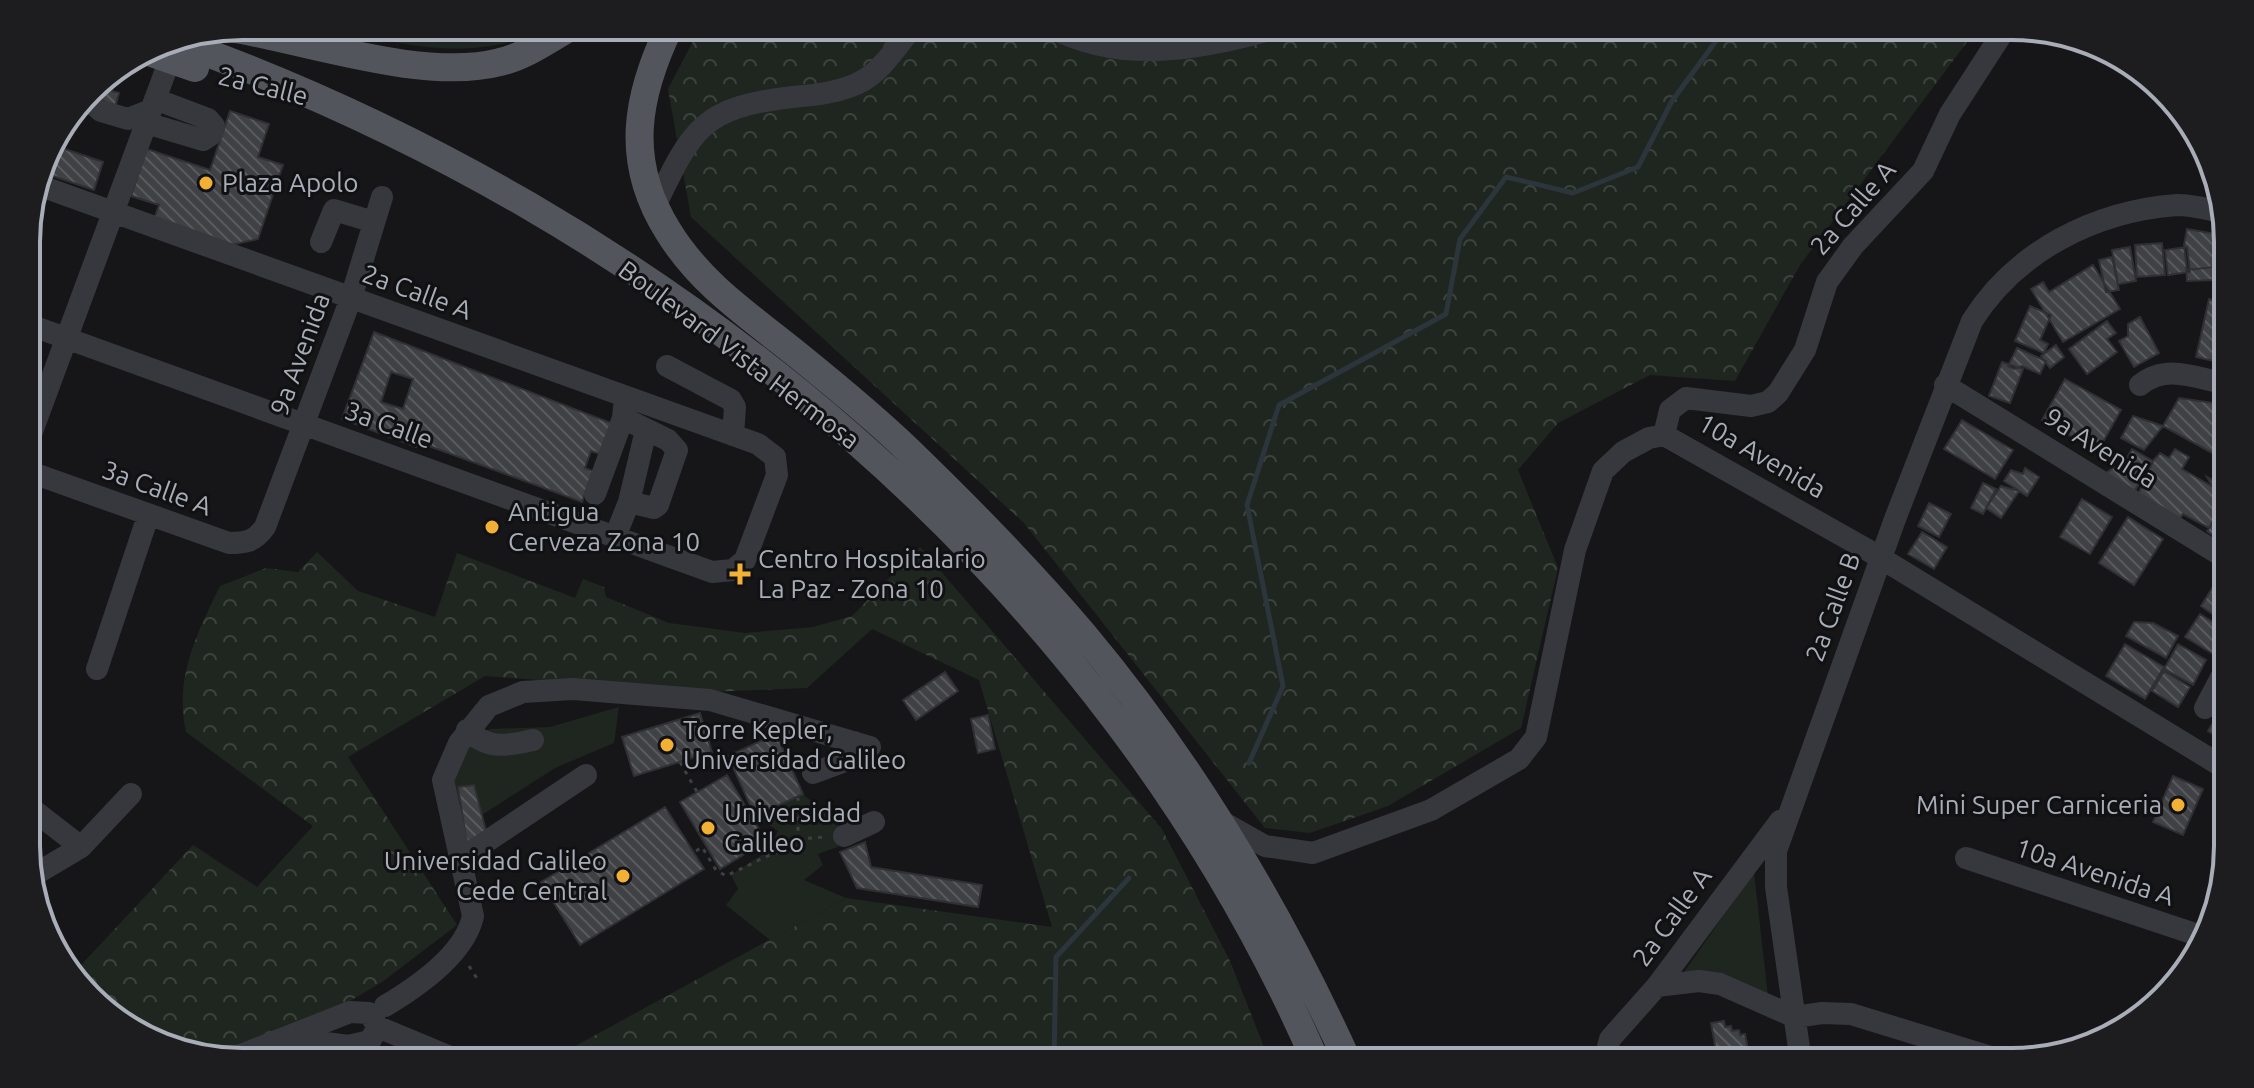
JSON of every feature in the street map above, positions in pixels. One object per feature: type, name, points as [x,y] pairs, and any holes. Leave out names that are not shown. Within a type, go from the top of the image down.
[{"type":"main road","points":[[290,40],[403,63],[478,67],[518,56],[547,40]]},
{"type":"main road","name":"Boulevard Vista Hermosa","points":[[664,40],[651,67],[641,106],[642,157],[655,206],[666,229],[709,284],[800,356],[905,448],[1000,542],[1085,636],[1219,820],[1290,942],[1341,1048]]},
{"type":"main road","name":"2a Calle","points":[[175,52],[226,59],[319,101]]},
{"type":"main road","name":"Boulevard Vista Hermosa","points":[[319,101],[438,156],[623,266],[792,387],[908,488],[1003,583],[1057,643],[1142,755],[1180,811],[1274,973],[1309,1048]]},
{"type":"street","points":[[655,206],[676,159],[705,123],[724,111],[842,89],[863,81],[880,68],[903,40]]},
{"type":"street","points":[[1081,40],[1095,46],[1152,51],[1234,40]]},
{"type":"street","name":"2a Calle A","points":[[1664,435],[1670,410],[1686,398],[1751,406],[1768,402],[1778,393],[1805,350],[1827,282],[1853,246],[1923,171],[1950,114],[1998,40]]},
{"type":"street","points":[[40,409],[150,111],[162,56]]},
{"type":"street","points":[[101,111],[128,119],[150,111]]},
{"type":"street","name":"2a Calle A","points":[[47,188],[351,298],[624,408],[733,435],[766,450],[777,475],[745,560],[733,570]]},
{"type":"street","name":"9a Avenida","points":[[265,527],[351,298],[382,197]]},
{"type":"street","name":"2a Calle B","points":[[1799,1048],[1776,887],[1776,851],[1881,558],[1972,321],[1988,295],[2040,250],[2079,228],[2134,212],[2180,205],[2211,210]]},
{"type":"street","points":[[321,242],[334,210],[341,209],[374,222]]},
{"type":"street","name":"3a Calle","points":[[40,329],[712,572],[733,570]]},
{"type":"street","points":[[667,366],[731,400],[735,407],[733,435]]},
{"type":"street","points":[[2140,385],[2153,374],[2167,371],[2214,381]]},
{"type":"street","name":"9a Avenida","points":[[1945,385],[2214,551]]},
{"type":"street","points":[[595,494],[624,408],[646,430],[668,440],[677,450],[658,505],[654,508],[629,502]]},
{"type":"street","points":[[615,537],[629,502],[646,430]]},
{"type":"street","name":"10a Avenida","points":[[1219,820],[1265,846],[1313,853],[1431,810],[1519,759],[1536,737],[1575,550],[1603,471],[1623,452],[1649,438],[1664,435],[1881,558],[2214,761]]},
{"type":"street","name":"3a Calle A","points":[[40,476],[229,543],[246,543],[257,539],[265,527]]},
{"type":"street","points":[[97,669],[148,516]]},
{"type":"street","points":[[272,1046],[305,1040],[360,1044],[370,1041],[382,1016],[454,953],[471,930],[473,916],[443,780],[450,759],[467,730],[489,706],[523,692],[573,689],[710,700],[862,745],[848,760],[813,773]]},
{"type":"street","points":[[2205,708],[2214,691]]},
{"type":"street","points":[[467,730],[484,743],[496,746],[533,740]]},
{"type":"street","points":[[459,860],[586,775]]},
{"type":"street","points":[[42,870],[81,847],[131,794]]},
{"type":"street","name":"2a Calle A","points":[[1608,1048],[1610,1039],[1657,986],[1791,808]]},
{"type":"street","points":[[40,815],[81,847]]},
{"type":"street","points":[[844,836],[874,822]]},
{"type":"street","name":"10a Avenida A","points":[[1966,858],[2194,934]]},
{"type":"street","points":[[1657,986],[1699,981],[1720,984],[1795,1017],[1851,1014],[1962,1048]]},
{"type":"street","points":[[266,1048],[350,1012],[382,1016],[438,1048]]},
{"type":"path","points":[[680,762],[697,792]]},
{"type":"path","points":[[798,798],[798,839]]},
{"type":"path","points":[[696,851],[702,847],[716,870],[726,876],[776,852],[781,855],[784,847],[798,839],[844,836]]},
{"type":"path","points":[[463,957],[478,980]]},
{"type":"green space","points":[[387,40],[514,40],[492,46],[464,48]]},
{"type":"green space","points":[[694,40],[1969,40],[1800,265],[1735,381],[1650,375],[1558,423],[1518,470],[1558,568],[1521,728],[1388,806],[1310,833],[1265,828],[1024,523],[691,217],[668,89]]},
{"type":"green space","points":[[920,547],[1162,829],[1230,961],[1264,1048],[572,1048],[846,898],[1052,927],[979,680],[872,629],[807,688],[706,692],[485,676],[348,757],[457,925],[382,982],[338,1008],[235,1047],[215,1046],[177,1037],[130,1014],[109,998],[80,966],[193,845],[257,887],[313,826],[186,732],[183,712],[185,674],[203,621],[220,586],[266,568],[298,572],[317,552],[358,591],[435,617],[457,553],[575,598],[583,579],[604,587],[606,597],[669,623],[745,633],[813,627],[852,616]]},
{"type":"green space","points":[[619,707],[614,743],[555,768],[474,820],[447,785],[462,745],[490,729],[550,727]]},
{"type":"green space","points":[[803,794],[842,828],[846,844],[818,854],[823,865],[804,880],[846,898],[770,940],[726,905],[738,889],[731,875],[768,851],[778,831],[755,816]]},
{"type":"green space","points":[[1754,872],[1768,996],[1684,972]]},
{"type":"building","points":[[109,90],[119,93],[113,115],[91,108]]},
{"type":"building","name":"Plaza Apolo","points":[[230,111],[269,124],[258,157],[283,165],[258,239],[226,246],[153,222],[159,205],[131,196],[147,149],[210,170]]},
{"type":"building","points":[[63,148],[103,162],[94,190],[51,176]]},
{"type":"building","points":[[2187,229],[2213,234],[2214,267],[2187,270],[2184,245]]},
{"type":"building","points":[[2162,243],[2165,275],[2137,277],[2135,245]]},
{"type":"building","points":[[2130,247],[2136,281],[2118,284],[2112,250]]},
{"type":"building","points":[[2187,247],[2190,272],[2168,275],[2165,250]]},
{"type":"building","points":[[2112,257],[2119,290],[2106,292],[2099,260]]},
{"type":"building","points":[[2093,265],[2120,309],[2063,342],[2031,289],[2043,282],[2049,292]]},
{"type":"building","points":[[2186,267],[2187,270],[2214,267],[2214,280],[2187,281]]},
{"type":"building","points":[[2209,299],[2214,300],[2214,361],[2196,357]]},
{"type":"building","points":[[2030,306],[2051,315],[2040,340],[2048,344],[2044,353],[2015,341]]},
{"type":"building","points":[[2140,317],[2159,353],[2134,367],[2119,341],[2128,336],[2128,324]]},
{"type":"building","points":[[2107,321],[2116,333],[2107,339],[2117,352],[2087,374],[2069,349]]},
{"type":"building","points":[[374,332],[611,423],[600,454],[591,451],[585,468],[593,471],[582,502],[418,442],[416,447],[342,419]],"holes":[[[391,372],[413,379],[403,409],[381,402]]]},
{"type":"building","points":[[2056,345],[2064,357],[2050,368],[2041,356]]},
{"type":"building","points":[[2017,348],[2046,361],[2040,374],[2022,366],[2014,369],[2008,366]]},
{"type":"building","points":[[2002,362],[2023,369],[2010,403],[1989,396]]},
{"type":"building","points":[[2065,379],[2121,410],[2098,451],[2042,420]]},
{"type":"building","points":[[2179,398],[2214,403],[2214,454],[2163,426]]},
{"type":"building","points":[[2133,416],[2163,426],[2144,450],[2121,438]]},
{"type":"building","points":[[1962,420],[2013,450],[1995,479],[1944,449]]},
{"type":"building","points":[[2132,449],[2153,461],[2134,492],[2105,474],[2114,467],[2120,470]]},
{"type":"building","points":[[2175,449],[2189,457],[2182,469],[2213,487],[2207,477],[2214,481],[2214,519],[2209,528],[2183,514],[2178,522],[2136,499],[2153,461],[2160,453],[2169,458]]},
{"type":"building","points":[[2025,468],[2039,477],[2027,496],[2004,481],[2011,470],[2023,474]]},
{"type":"building","points":[[1983,483],[1996,489],[1983,514],[1971,508]]},
{"type":"building","points":[[2001,486],[2019,491],[2001,518],[1986,508]]},
{"type":"building","points":[[2082,499],[2112,517],[2090,554],[2060,537]]},
{"type":"building","points":[[1929,503],[1951,514],[1939,537],[1918,526]]},
{"type":"building","points":[[2128,517],[2163,539],[2134,585],[2099,563]]},
{"type":"building","points":[[2214,522],[2214,536],[2207,531]]},
{"type":"building","points":[[1922,532],[1947,547],[1934,569],[1908,554]]},
{"type":"building","points":[[2214,585],[2214,615],[2201,606]]},
{"type":"building","points":[[2200,614],[2214,623],[2214,652],[2213,654],[2185,637]]},
{"type":"building","points":[[2134,622],[2153,623],[2178,636],[2166,658],[2126,636]]},
{"type":"building","points":[[2125,644],[2164,667],[2145,699],[2106,676]]},
{"type":"building","points":[[2178,644],[2206,660],[2193,685],[2164,669]]},
{"type":"building","points":[[2164,671],[2190,687],[2178,707],[2152,691]]},
{"type":"building","points":[[945,672],[958,691],[916,720],[903,700]]},
{"type":"building","name":"Torre Kepler, Universidad Galileo","points":[[700,713],[712,752],[634,776],[622,737]]},
{"type":"building","points":[[988,715],[995,749],[978,753],[971,719]]},
{"type":"building","points":[[2214,721],[2214,735],[2208,731]]},
{"type":"building","points":[[776,734],[803,794],[755,816],[728,756]]},
{"type":"building","points":[[727,775],[766,841],[720,869],[680,802]]},
{"type":"building","name":"Mini Super Carniceria","points":[[2173,776],[2203,789],[2183,835],[2153,822]]},
{"type":"building","points":[[474,785],[488,838],[468,851],[458,787]]},
{"type":"building","name":"Universidad Galileo Cede Central","points":[[665,807],[704,869],[580,945],[541,882]]},
{"type":"building","points":[[865,842],[871,867],[982,885],[978,907],[857,888],[840,852]]},
{"type":"building","points":[[1724,1021],[1725,1027],[1731,1026],[1732,1031],[1739,1030],[1740,1035],[1745,1034],[1748,1048],[1715,1048],[1711,1023]]},
{"type":"waterway","points":[[1249,763],[1283,686],[1247,505],[1279,405],[1446,314],[1460,239],[1506,177],[1573,193],[1638,167],[1672,101],[1717,40]]},
{"type":"waterway","points":[[1054,1048],[1056,957],[1129,878]]},
{"type":"tunnel","points":[[94,105],[101,111]]},
{"type":"place","name":"Plaza Apolo","points":[[206,183]]},
{"type":"place","name":"Antigua Cerveza Zona 10","points":[[492,527]]},
{"type":"place","name":"Centro Hospitalario La Paz - Zona 10","points":[[740,574]]},
{"type":"place","name":"Torre Kepler, Universidad Galileo","points":[[667,745]]},
{"type":"place","name":"Mini Super Carniceria","points":[[2178,805]]},
{"type":"place","name":"Universidad Galileo","points":[[708,828]]},
{"type":"place","name":"Universidad Galileo Cede Central","points":[[623,876]]}]
